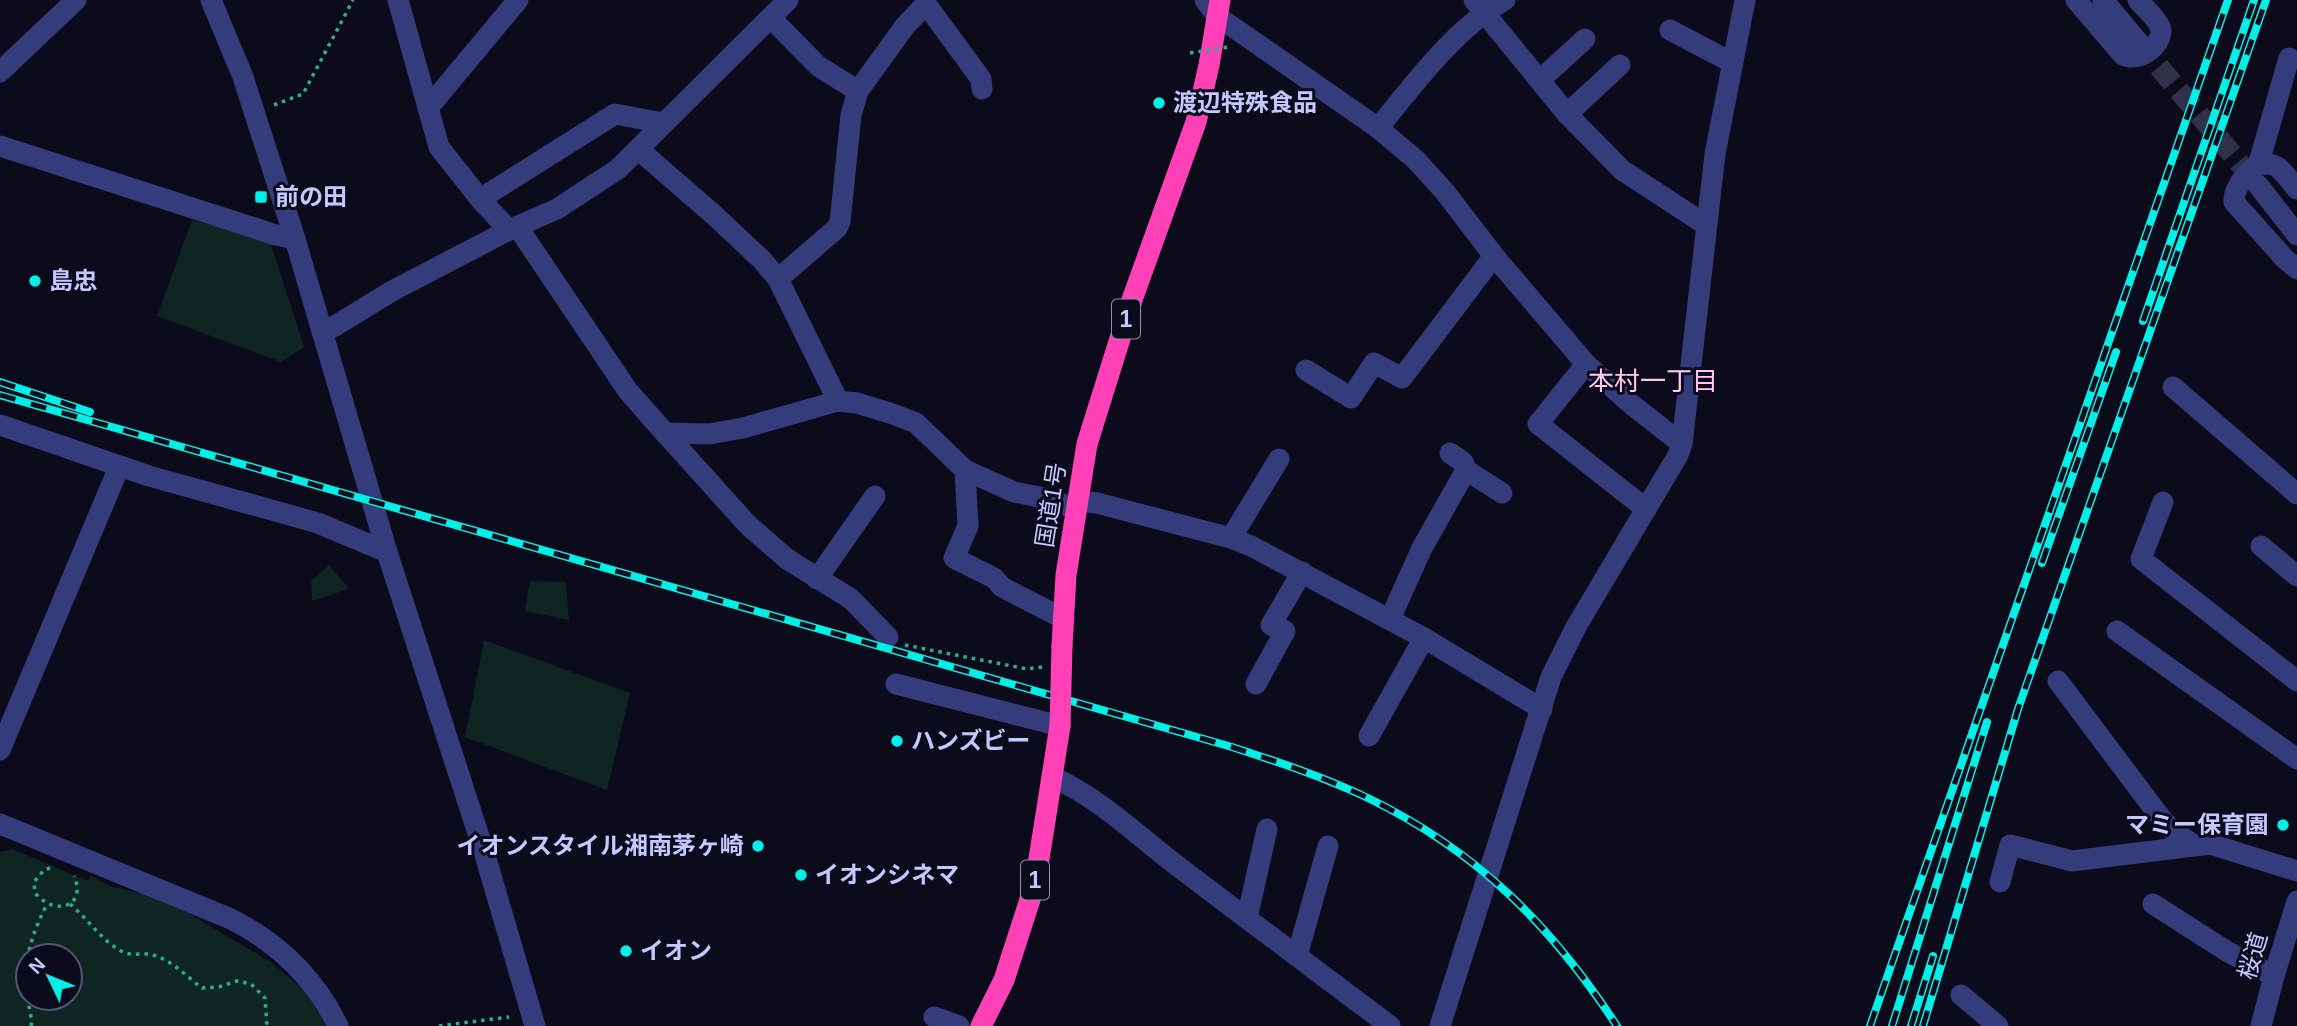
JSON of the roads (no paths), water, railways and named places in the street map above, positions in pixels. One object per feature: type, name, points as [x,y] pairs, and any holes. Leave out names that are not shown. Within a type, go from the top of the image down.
[{"type":"highway","name":"国道1号","points":[[981,1026],[1004,980],[1035,884],[1054,777],[1060,726],[1066,575],[1087,444],[1125,324],[1196,122],[1209,65],[1214,5]]},
{"type":"street","points":[[0,72],[76,0]]},
{"type":"street","points":[[211,0],[243,77],[295,239],[387,552],[481,842],[535,1026]]},
{"type":"street","points":[[398,0],[439,148],[480,199],[513,228],[628,391],[748,525],[787,559],[851,599],[888,637]]},
{"type":"street","points":[[428,108],[518,0]]},
{"type":"street","points":[[321,332],[392,291],[557,208],[618,169],[788,0]]},
{"type":"street","points":[[1378,128],[1480,6],[1505,0]]},
{"type":"street","points":[[1440,1026],[1551,677],[1576,627],[1678,456],[1682,444],[1715,153],[1745,0]]},
{"type":"street","points":[[2076,0],[2123,55],[2130,59],[2139,58],[2156,44],[2161,35],[2160,27],[2138,0]]},
{"type":"street","points":[[2103,0],[2139,43]]},
{"type":"street","points":[[778,279],[837,228],[840,222],[851,115],[858,91],[905,26],[929,2],[981,79],[982,89]]},
{"type":"street","points":[[1214,5],[1378,128],[1416,160],[1586,364],[1682,444]]},
{"type":"street","points":[[1480,6],[1567,114],[1622,170],[1706,225]]},
{"type":"street","points":[[771,18],[818,66],[858,91]]},
{"type":"street","points":[[1670,30],[1731,62]]},
{"type":"street","points":[[1541,79],[1585,39]]},
{"type":"street","points":[[2289,58],[2258,176],[2297,234]]},
{"type":"street","points":[[1567,114],[1620,65]]},
{"type":"street","points":[[480,199],[615,114],[663,123]]},
{"type":"street","points":[[0,146],[295,239]]},
{"type":"street","points":[[638,149],[714,215],[762,260],[778,279],[838,401]]},
{"type":"street","points":[[2297,189],[2277,167],[2267,164],[2258,176],[2239,184],[2234,195],[2234,202],[2285,260],[2297,269]]},
{"type":"street","points":[[1306,370],[1351,398],[1374,363],[1402,378],[1494,256]]},
{"type":"street","points":[[1586,364],[1538,424],[1646,509]]},
{"type":"street","points":[[2173,387],[2297,494]]},
{"type":"street","points":[[665,433],[709,434],[743,428],[838,401],[857,403],[893,414],[916,423],[965,470],[1014,492],[1077,505],[1097,503],[1231,538],[1390,619],[1542,709]]},
{"type":"street","points":[[0,425],[119,467],[318,523],[387,552]]},
{"type":"street","points":[[1450,453],[1463,462],[1466,470],[1502,493]]},
{"type":"street","points":[[1231,538],[1279,460]]},
{"type":"street","points":[[0,750],[119,467]]},
{"type":"street","points":[[965,470],[968,526],[954,558],[995,578],[1002,587],[1064,618]]},
{"type":"street","points":[[1390,619],[1422,548],[1466,470]]},
{"type":"street","points":[[817,579],[875,496]]},
{"type":"street","points":[[2163,502],[2141,559],[2297,681]]},
{"type":"street","points":[[2261,546],[2297,576]]},
{"type":"street","points":[[1256,684],[1285,631],[1271,625],[1302,572]]},
{"type":"street","points":[[2117,631],[2297,759]]},
{"type":"street","points":[[1369,736],[1424,638]]},
{"type":"street","points":[[2058,681],[2161,818],[2173,831],[2194,845]]},
{"type":"street","points":[[895,684],[1060,726]]},
{"type":"street","points":[[1054,777],[1076,788],[1123,821],[1170,860],[1390,1026]]},
{"type":"street","points":[[0,824],[259,933],[301,970],[323,996],[338,1026]]},
{"type":"street","points":[[1247,918],[1267,829]]},
{"type":"street","points":[[2000,882],[2010,845],[2073,861],[2210,844],[2297,871]]},
{"type":"street","points":[[1297,956],[1328,846]]},
{"type":"street","name":"桜道","points":[[2261,1026],[2297,901]]},
{"type":"street","points":[[2153,904],[2228,952],[2274,976]]},
{"type":"street","points":[[1961,995],[1998,1026]]},
{"type":"street","points":[[934,1017],[958,1026]]},
{"type":"tunnel","points":[[2139,43],[2258,185]]},
{"type":"railway","points":[[1870,1026],[2228,0]]},
{"type":"railway","points":[[2143,321],[2254,0]]},
{"type":"railway","points":[[1923,1026],[2018,709],[2266,0]]},
{"type":"railway","points":[[2042,563],[2116,352]]},
{"type":"railway","points":[[0,382],[90,412]]},
{"type":"railway","points":[[0,395],[1232,747],[1318,777],[1368,798],[1407,819],[1477,867],[1538,923],[1566,955],[1617,1026]]},
{"type":"railway","points":[[1892,1026],[1987,722]]},
{"type":"railway","points":[[1911,1026],[1933,956]]},
{"type":"place","name":"渡辺特殊食品","points":[[1159,103]]},
{"type":"place","name":"前の田","points":[[261,197]]},
{"type":"place","name":"島忠","points":[[35,281]]},
{"type":"place","name":"ハンズビー","points":[[897,741]]},
{"type":"place","name":"マミー保育園","points":[[2283,825]]},
{"type":"place","name":"イオンスタイル湘南茅ヶ崎","points":[[758,846]]},
{"type":"place","name":"イオンシネマ","points":[[801,875]]},
{"type":"place","name":"イオン","points":[[626,951]]},
{"type":"district","name":"本村一丁目","points":[[1653,381]]}]
